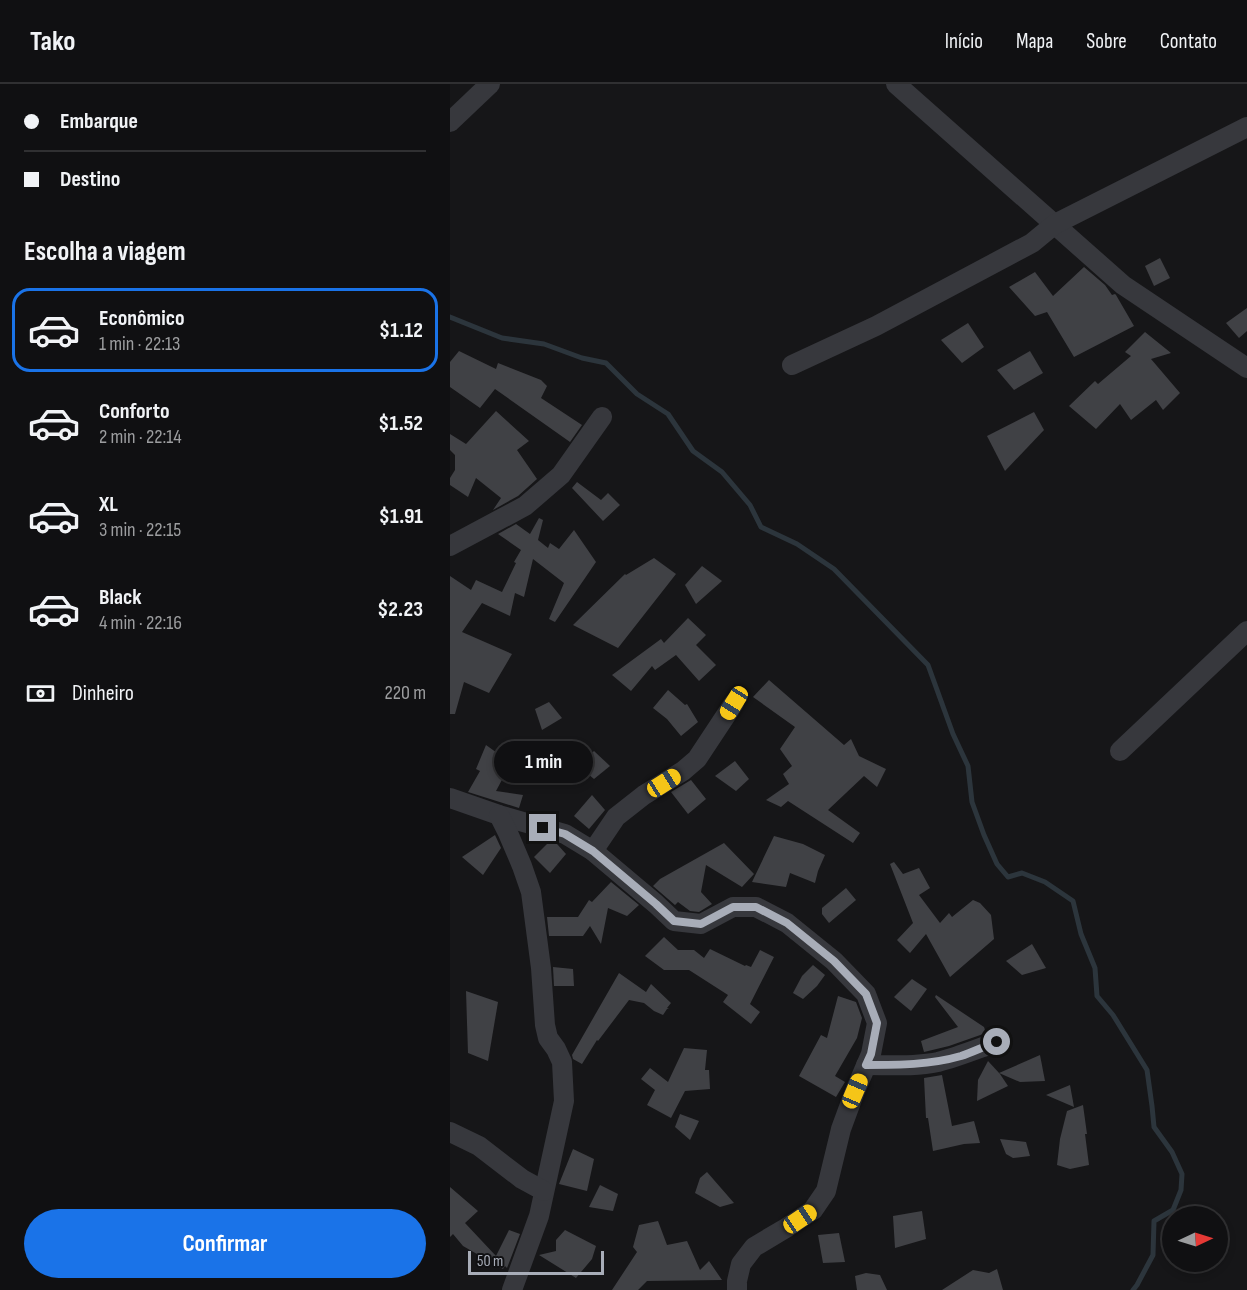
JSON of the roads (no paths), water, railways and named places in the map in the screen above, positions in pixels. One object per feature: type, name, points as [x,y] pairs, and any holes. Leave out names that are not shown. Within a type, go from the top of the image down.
[{"type":"street","points":[[450,122],[490,84]]},
{"type":"street","points":[[896,84],[1123,285],[1247,368]]},
{"type":"street","points":[[792,366],[876,326],[1032,243],[1055,224],[1247,127]]},
{"type":"street","points":[[450,546],[525,506],[561,475],[602,417]]},
{"type":"street","points":[[1120,751],[1247,631]]},
{"type":"street","points":[[593,851],[616,817],[644,795],[684,771],[697,759],[734,703]]},
{"type":"street","points":[[450,798],[565,834],[593,851],[674,921],[701,924],[733,907],[756,907],[787,923],[834,961],[866,994],[877,1023],[871,1054],[842,1129],[826,1191],[813,1210],[754,1247],[741,1264],[737,1290]]},
{"type":"street","points":[[499,815],[531,892],[540,957],[545,1025],[548,1038],[562,1062],[564,1101],[538,1216],[512,1290]]},
{"type":"street","points":[[866,1065],[935,1062],[963,1055],[997,1042]]},
{"type":"street","points":[[450,1132],[479,1146],[522,1179],[544,1191]]},
{"type":"waterway","points":[[450,317],[502,338],[544,344],[582,358],[606,363],[637,394],[668,414],[693,451],[722,472],[750,505],[761,527],[797,544],[834,569],[928,665],[953,734],[968,766],[972,802],[997,864],[1008,877],[1022,873],[1045,882],[1073,901],[1081,934],[1095,968],[1097,996],[1113,1015],[1147,1070],[1154,1127],[1172,1152],[1182,1174],[1181,1190],[1173,1210],[1154,1221],[1153,1255],[1133,1290]]}]
